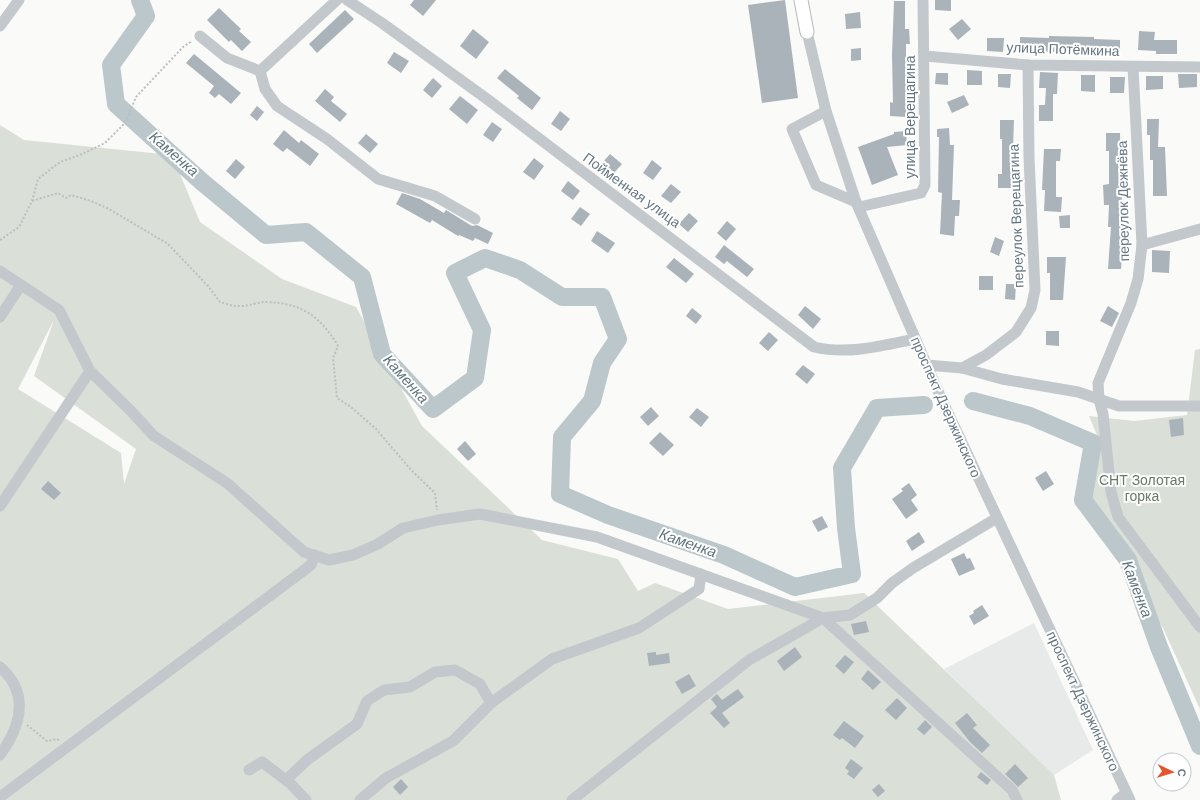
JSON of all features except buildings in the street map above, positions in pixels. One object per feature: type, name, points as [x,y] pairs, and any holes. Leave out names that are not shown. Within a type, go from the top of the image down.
[{"type":"main road","name":"проспект Дзержинского","points":[[801,0],[807,32]]},
{"type":"street","points":[[0,26],[19,0]]},
{"type":"street","points":[[260,71],[337,0]]},
{"type":"street","name":"Пойменная улица","points":[[347,0],[382,23],[487,99],[814,347],[828,351],[849,351],[915,339]]},
{"type":"street","name":"улица Верещагина","points":[[857,204],[915,196],[921,193],[925,185],[925,56],[923,0]]},
{"type":"street","name":"проспект Дзержинского","points":[[807,32],[826,111],[857,204],[926,365],[1128,797]]},
{"type":"street","points":[[200,36],[227,58],[260,71]]},
{"type":"street","name":"улица Потёмкина","points":[[925,56],[1028,65],[1200,67]]},
{"type":"street","name":"переулок Верещагина","points":[[962,368],[986,355],[1016,332],[1031,308],[1035,290],[1029,158],[1028,65]]},
{"type":"street","name":"переулок Дежнёва","points":[[1133,67],[1142,245],[1138,279],[1131,303],[1098,383],[1099,398],[1103,414],[1111,492],[1118,517],[1200,627]]},
{"type":"street","points":[[260,71],[265,89],[277,106],[327,139],[378,179],[436,196],[475,219]]},
{"type":"street","points":[[826,111],[792,129],[816,185],[857,204]]},
{"type":"street","points":[[1142,245],[1200,229]]},
{"type":"street","points":[[0,271],[59,310],[90,371],[131,410],[154,436],[227,483],[304,552],[330,560],[353,555],[378,544],[403,528],[438,520],[480,514],[597,537],[823,618],[1012,790],[1017,800]]},
{"type":"street","points":[[0,317],[20,285]]},
{"type":"street","points":[[926,365],[962,368],[1002,380],[1078,392],[1119,406],[1200,406]]},
{"type":"street","points":[[0,506],[90,371]]},
{"type":"street","points":[[572,800],[749,660],[823,618],[850,615],[877,598],[892,583],[914,568],[997,518]]},
{"type":"street","points":[[0,797],[311,566],[315,555]]},
{"type":"street","points":[[360,800],[386,778],[452,741],[491,703],[552,659],[639,628],[698,589],[701,574]]},
{"type":"street","points":[[0,667],[10,675],[18,689],[20,704],[18,719],[8,744],[0,755]]},
{"type":"street","points":[[286,780],[307,760],[358,724],[367,701],[384,690],[410,687],[435,672],[455,670],[480,684],[491,703]]},
{"type":"street","points":[[249,770],[262,762],[286,780],[306,800]]},
{"type":"street","points":[[1117,800],[1128,797]]},
{"type":"path","points":[[0,240],[19,227],[32,201],[38,179],[60,162],[80,155],[105,143],[125,123],[136,97],[183,47],[200,36]]},
{"type":"path","points":[[32,201],[58,193],[66,198],[71,195],[91,200],[109,209],[168,244],[208,286],[220,302],[238,306],[265,302],[294,306],[312,313],[329,330],[338,346],[333,358],[337,398],[351,407],[376,429],[412,471],[435,493],[438,520]]},
{"type":"path","points":[[18,719],[47,741],[58,739],[66,748]]},
{"type":"shaded area","points":[[1034,623],[1093,750],[1054,775],[944,669]]},
{"type":"green space","points":[[0,125],[24,140],[172,155],[200,222],[282,279],[356,307],[422,426],[542,540],[618,559],[638,591],[655,583],[728,609],[864,593],[1054,775],[1061,800],[0,800]],"holes":[[[54,320],[34,376],[136,449],[124,484],[121,453],[18,389]]]},
{"type":"green space","name":"СНТ Золотая горка","points":[[1200,349],[1200,709],[1163,628],[1080,497],[1097,435],[1089,416],[1134,421],[1187,415],[1195,350]]},
{"type":"waterway","name":"Каменка","points":[[140,0],[146,16],[111,65],[116,104],[201,181],[266,235],[306,232],[362,277],[382,354],[433,409],[475,378],[482,330],[455,273],[485,258],[520,270],[562,297],[602,297],[618,339],[602,363],[592,401],[562,437],[560,494],[608,515],[724,555],[795,587],[852,574],[846,528],[842,468],[877,408],[924,405]]},
{"type":"waterway","name":"Каменка","points":[[973,401],[1030,416],[1093,443],[1083,500],[1128,560],[1159,647],[1200,746]]}]
